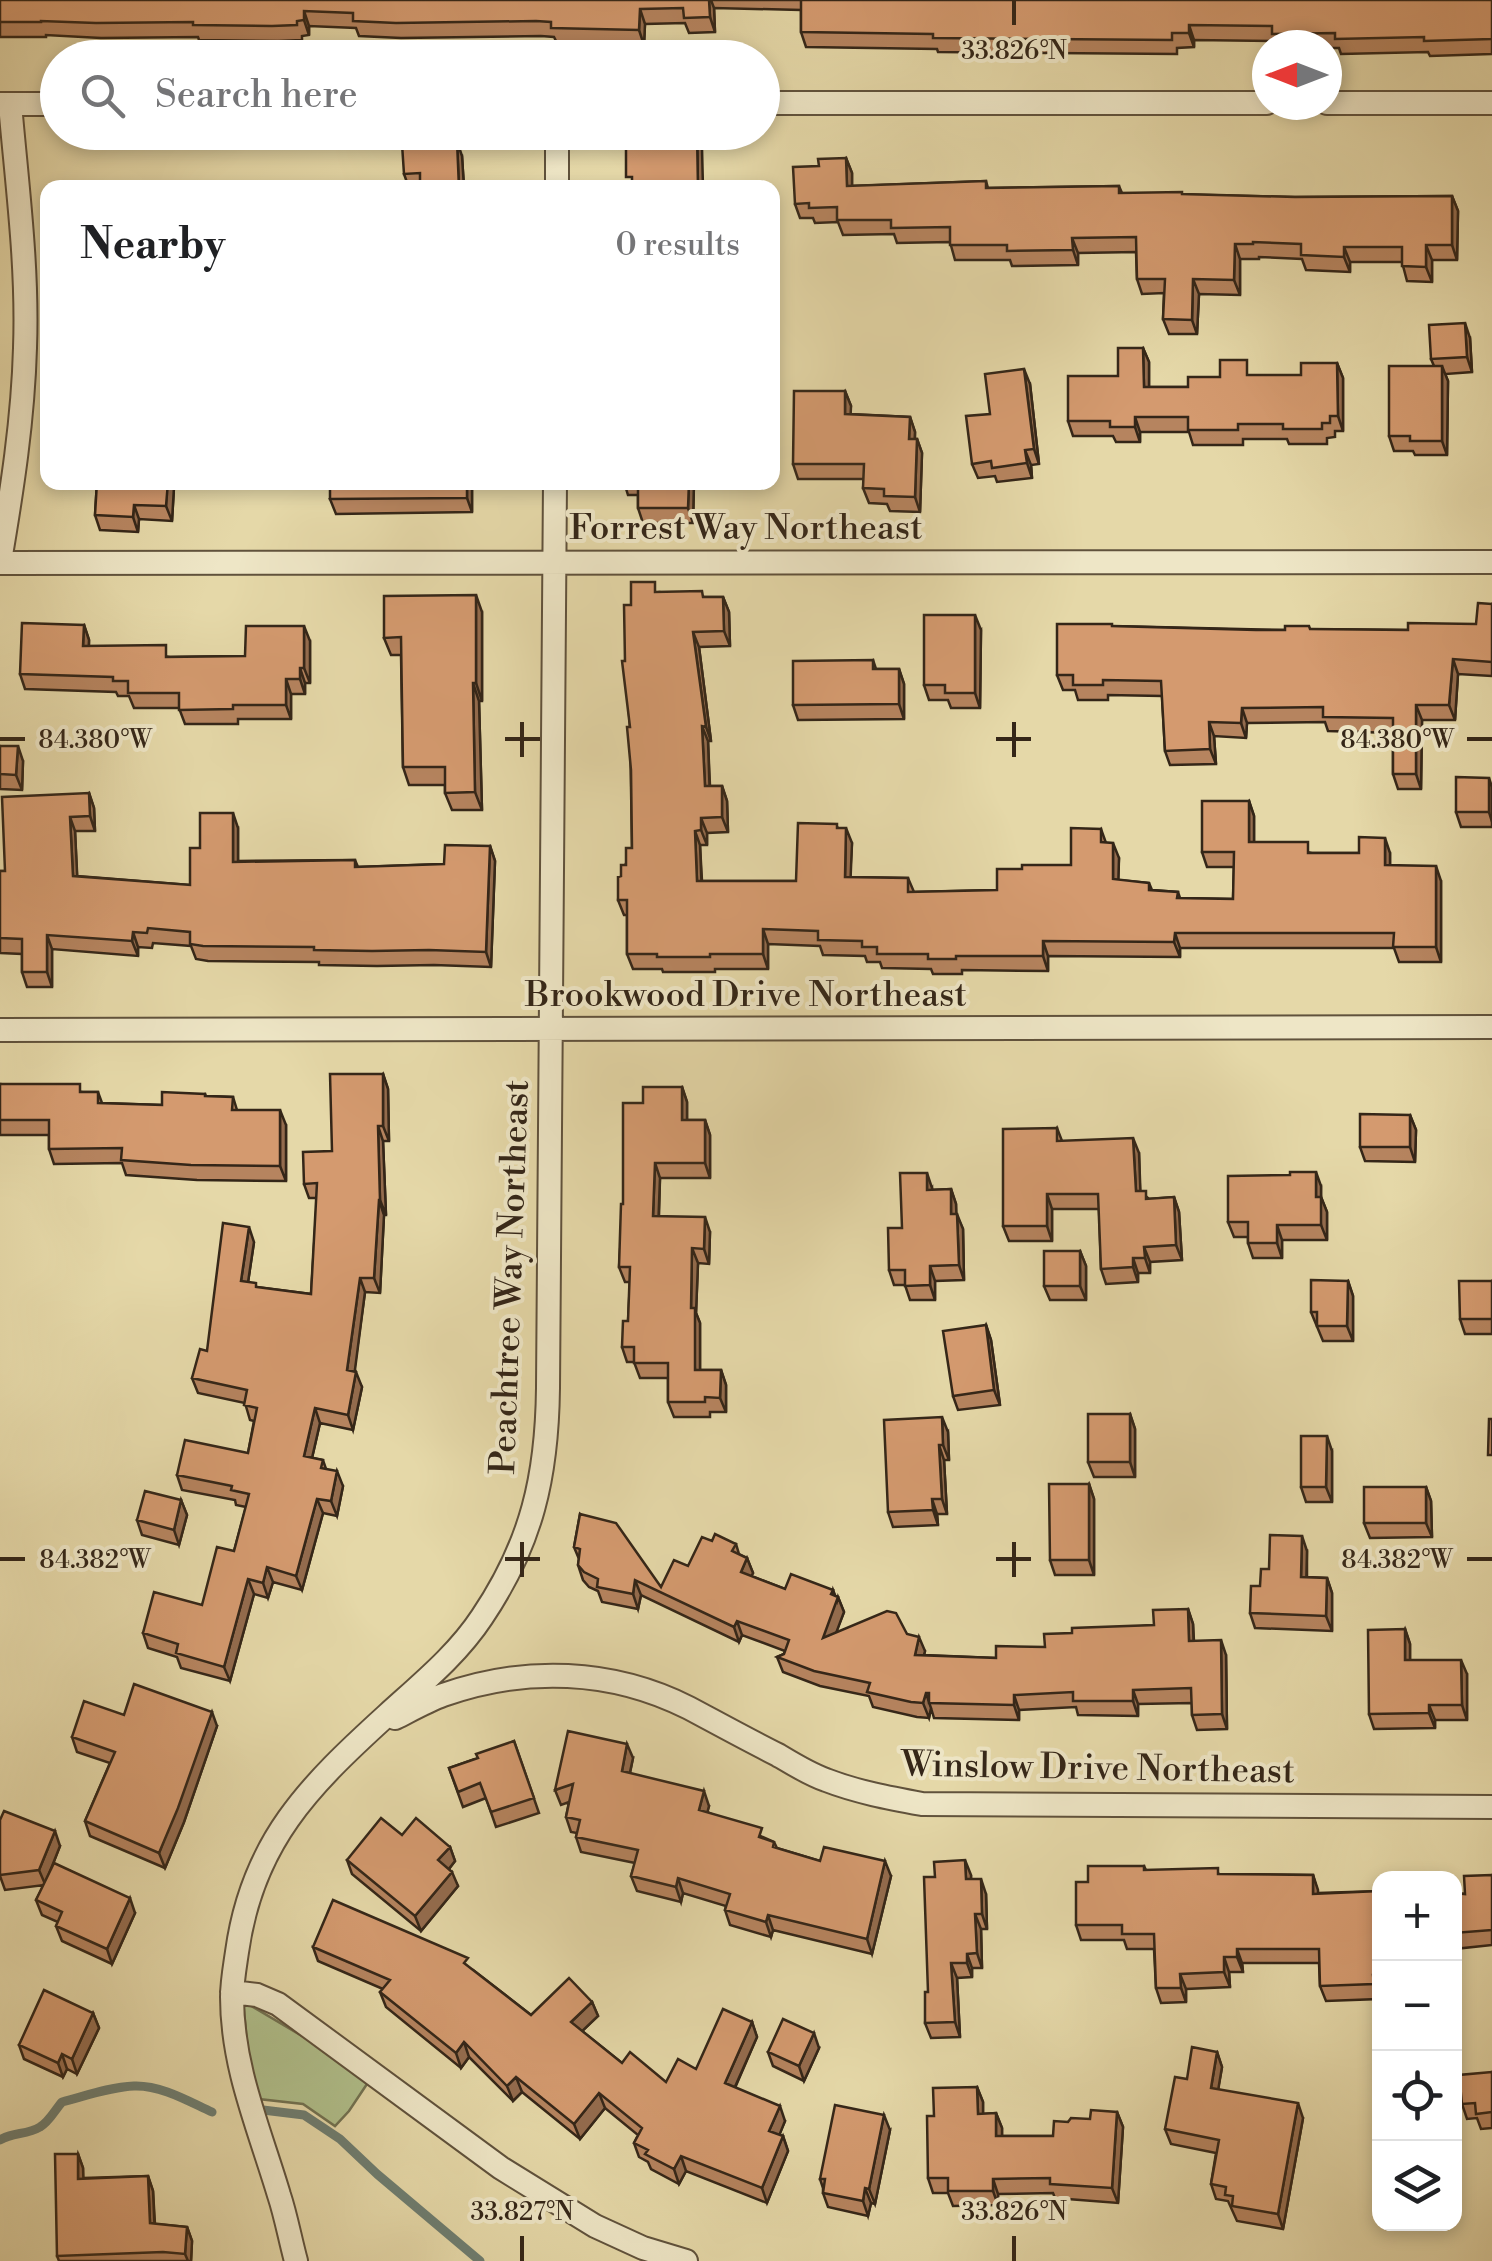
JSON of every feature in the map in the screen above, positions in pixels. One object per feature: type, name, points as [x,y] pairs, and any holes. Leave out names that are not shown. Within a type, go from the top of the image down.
[{"type":"street","points":[[780,103],[1252,103]]},
{"type":"street","points":[[1342,103],[1492,103]]},
{"type":"street","points":[[0,562],[17,454],[25,347],[23,248],[5,104],[40,104]]},
{"type":"street","points":[[557,180],[558,150]]},
{"type":"street","name":"Peachtree Way Northeast","points":[[296,2261],[281,2200],[240,2073],[232,1992],[242,1918],[271,1844],[312,1785],[446,1662],[482,1618],[516,1559],[536,1500],[545,1457],[555,490]]},
{"type":"street","name":"Forrest Way Northeast","points":[[0,562],[1492,562]]},
{"type":"street","name":"Brookwood Drive Northeast","points":[[0,1030],[1492,1027]]},
{"type":"street","name":"Winslow Drive Northeast","points":[[378,1723],[439,1696],[479,1684],[523,1676],[569,1675],[609,1680],[652,1692],[822,1778],[870,1795],[922,1804],[1492,1807]]},
{"type":"street","points":[[232,1992],[256,1995],[278,2004],[501,2168],[595,2226],[643,2248],[686,2261]]},
{"type":"green space","points":[[243,2001],[369,2081],[335,2126],[303,2104],[259,2099],[248,2052]]},
{"type":"building","points":[[0,0],[709,0],[710,17],[684,18],[683,8],[640,9],[639,30],[551,28],[551,22],[536,21],[353,21],[353,13],[304,11],[304,20],[297,21],[297,25],[272,26],[0,22]]},
{"type":"building","points":[[801,0],[1492,0],[1492,39],[1342,39],[1342,30],[1189,25],[1189,33],[1172,33],[1172,40],[933,38],[933,34],[801,32]]},
{"type":"building","points":[[402,150],[457,150],[459,180],[420,180],[420,173],[404,174]]},
{"type":"building","points":[[626,150],[697,150],[698,180],[626,177]]},
{"type":"building","points":[[846,158],[847,186],[986,181],[986,188],[1119,186],[1119,193],[1452,196],[1452,245],[1426,245],[1426,267],[1402,266],[1402,247],[1344,247],[1344,257],[1301,255],[1301,244],[1235,244],[1234,280],[1193,279],[1192,320],[1163,319],[1165,279],[1137,279],[1136,237],[1072,238],[1073,250],[1007,251],[1007,245],[950,245],[950,227],[891,228],[891,220],[837,220],[837,207],[795,204],[793,167],[819,166],[818,159]]},
{"type":"building","points":[[1465,323],[1467,357],[1431,359],[1429,325]]},
{"type":"building","points":[[1118,348],[1143,348],[1144,387],[1188,387],[1188,377],[1220,377],[1220,360],[1247,360],[1247,375],[1301,375],[1301,363],[1337,363],[1338,416],[1330,416],[1330,423],[1322,423],[1322,429],[1238,424],[1238,430],[1188,430],[1188,417],[1135,417],[1135,427],[1110,427],[1110,421],[1068,421],[1068,376],[1118,376]]},
{"type":"building","points":[[1389,366],[1442,366],[1442,441],[1410,441],[1410,436],[1389,436]]},
{"type":"building","points":[[1024,369],[1034,449],[1025,450],[1027,463],[992,468],[991,461],[972,464],[966,416],[990,414],[985,374]]},
{"type":"building","points":[[794,391],[845,391],[845,414],[910,417],[909,439],[917,439],[915,497],[884,496],[884,489],[863,488],[864,464],[793,464]]},
{"type":"building","points":[[97,490],[167,490],[166,506],[134,505],[133,517],[95,515]]},
{"type":"building","points":[[330,490],[467,490],[467,498],[330,499]]},
{"type":"building","points":[[638,490],[689,490],[688,508],[638,508]]},
{"type":"building","points":[[631,582],[655,582],[655,592],[702,591],[703,597],[723,597],[724,631],[693,632],[706,727],[702,726],[705,786],[722,786],[722,817],[701,818],[701,830],[695,831],[697,881],[796,881],[798,823],[837,824],[837,828],[846,828],[845,877],[908,878],[908,892],[997,890],[997,869],[1071,865],[1071,828],[1101,829],[1101,842],[1113,843],[1113,879],[1149,883],[1149,890],[1178,892],[1177,898],[1233,899],[1234,852],[1202,852],[1202,801],[1249,801],[1249,842],[1308,842],[1308,853],[1359,853],[1359,837],[1385,838],[1385,865],[1436,866],[1436,947],[1393,947],[1394,933],[1175,933],[1174,942],[1043,941],[1043,956],[928,959],[928,954],[877,954],[877,947],[862,947],[862,941],[818,940],[818,931],[763,929],[763,954],[627,954],[627,900],[618,900],[618,877],[621,865],[626,865],[626,848],[632,848],[630,727],[622,661],[624,605],[631,605]]},
{"type":"building","points":[[476,595],[475,792],[445,793],[445,767],[403,767],[401,637],[384,638],[384,596]]},
{"type":"building","points":[[1478,603],[1492,604],[1492,662],[1453,659],[1449,705],[1416,705],[1416,774],[1393,774],[1393,718],[1323,717],[1323,707],[1242,708],[1241,723],[1209,722],[1210,749],[1165,751],[1161,681],[1103,680],[1103,685],[1073,685],[1073,675],[1057,675],[1057,624],[1408,630],[1408,623],[1476,624]]},
{"type":"building","points":[[924,615],[975,615],[975,693],[945,693],[945,685],[924,685]]},
{"type":"building","points":[[22,623],[84,625],[83,646],[166,645],[166,657],[245,656],[246,626],[304,626],[304,668],[300,668],[300,679],[286,679],[286,705],[179,710],[179,693],[128,693],[128,681],[113,681],[113,677],[20,674]]},
{"type":"building","points":[[873,660],[873,669],[899,669],[899,704],[793,705],[793,661]]},
{"type":"building","points":[[0,746],[18,746],[16,775],[0,774]]},
{"type":"building","points":[[1456,777],[1489,778],[1489,812],[1456,812]]},
{"type":"building","points":[[89,793],[90,816],[70,817],[73,876],[190,885],[190,848],[200,848],[200,813],[233,813],[233,862],[355,860],[355,867],[444,864],[445,845],[490,846],[486,952],[203,946],[190,944],[190,932],[148,928],[147,933],[133,932],[132,941],[47,935],[47,972],[22,972],[22,939],[0,938],[0,871],[5,871],[2,797]]},
{"type":"building","points":[[330,1074],[383,1074],[374,1278],[360,1278],[347,1370],[356,1372],[348,1415],[315,1408],[304,1456],[323,1460],[321,1468],[337,1471],[331,1501],[317,1499],[296,1576],[267,1567],[263,1583],[248,1579],[224,1667],[176,1653],[178,1644],[143,1633],[154,1592],[202,1605],[217,1547],[234,1551],[249,1494],[231,1490],[232,1486],[177,1475],[185,1440],[248,1453],[257,1408],[244,1405],[247,1390],[192,1378],[200,1349],[207,1351],[223,1223],[249,1227],[241,1281],[256,1283],[256,1287],[311,1294],[317,1183],[304,1184],[303,1152],[332,1151]]},
{"type":"building","points":[[0,1084],[80,1084],[80,1092],[98,1092],[98,1103],[162,1105],[162,1092],[233,1097],[232,1110],[280,1110],[280,1166],[121,1160],[122,1148],[49,1149],[49,1120],[0,1120]]},
{"type":"building","points":[[643,1087],[682,1087],[682,1120],[705,1120],[705,1163],[655,1163],[653,1216],[705,1217],[704,1249],[692,1248],[695,1370],[721,1370],[720,1398],[705,1397],[705,1402],[668,1402],[668,1363],[634,1363],[634,1347],[622,1347],[623,1321],[628,1321],[630,1267],[619,1267],[623,1103],[643,1103]]},
{"type":"building","points":[[1360,1114],[1410,1115],[1410,1147],[1360,1147]]},
{"type":"building","points":[[1057,1128],[1057,1141],[1133,1138],[1136,1191],[1146,1191],[1146,1199],[1174,1197],[1176,1245],[1144,1247],[1145,1258],[1133,1258],[1133,1267],[1101,1269],[1098,1194],[1047,1194],[1047,1226],[1003,1226],[1003,1129]]},
{"type":"building","points":[[1316,1172],[1321,1225],[1277,1225],[1277,1243],[1248,1243],[1248,1222],[1228,1222],[1228,1176]]},
{"type":"building","points":[[900,1173],[927,1173],[927,1190],[951,1189],[951,1214],[957,1214],[959,1265],[930,1266],[930,1285],[905,1286],[905,1270],[889,1270],[888,1228],[902,1228]]},
{"type":"building","points":[[1044,1251],[1080,1251],[1080,1286],[1044,1286]]},
{"type":"building","points":[[1311,1280],[1348,1281],[1347,1326],[1317,1326],[1317,1312],[1311,1312]]},
{"type":"building","points":[[1459,1281],[1492,1281],[1492,1319],[1460,1319]]},
{"type":"building","points":[[986,1325],[994,1390],[953,1396],[943,1331]]},
{"type":"building","points":[[1088,1414],[1130,1414],[1130,1462],[1088,1462]]},
{"type":"building","points":[[942,1417],[942,1499],[932,1499],[933,1510],[888,1512],[884,1420]]},
{"type":"building","points":[[1492,1419],[1492,1455],[1488,1455]]},
{"type":"building","points":[[1301,1436],[1327,1436],[1326,1487],[1301,1487]]},
{"type":"building","points":[[1049,1484],[1089,1484],[1089,1560],[1050,1560]]},
{"type":"building","points":[[1364,1487],[1426,1487],[1426,1523],[1364,1523]]},
{"type":"building","points":[[145,1491],[181,1500],[174,1530],[137,1520]]},
{"type":"building","points":[[580,1514],[616,1523],[661,1587],[674,1560],[688,1566],[702,1537],[712,1541],[715,1534],[736,1544],[732,1551],[747,1558],[741,1572],[785,1589],[791,1574],[833,1590],[831,1594],[838,1597],[823,1638],[887,1611],[896,1613],[907,1634],[919,1637],[915,1655],[996,1658],[996,1646],[1045,1647],[1044,1634],[1072,1633],[1072,1628],[1154,1625],[1153,1610],[1188,1609],[1189,1641],[1221,1640],[1222,1714],[1192,1715],[1191,1688],[1133,1690],[1133,1701],[1073,1701],[1073,1692],[1014,1695],[1014,1705],[929,1703],[929,1693],[923,1703],[911,1702],[867,1692],[870,1683],[814,1671],[777,1657],[784,1654],[789,1640],[737,1621],[734,1627],[635,1580],[633,1594],[597,1587],[598,1579],[578,1565],[580,1549],[574,1547]]},
{"type":"building","points":[[1270,1535],[1302,1536],[1301,1577],[1327,1578],[1326,1616],[1250,1613],[1251,1586],[1260,1586],[1261,1569],[1269,1569]]},
{"type":"building","points":[[1405,1629],[1405,1660],[1461,1660],[1462,1705],[1429,1705],[1429,1713],[1369,1714],[1368,1630]]},
{"type":"building","points":[[134,1684],[212,1712],[159,1853],[85,1821],[115,1752],[72,1737],[84,1701],[124,1715]]},
{"type":"building","points":[[568,1731],[627,1744],[622,1771],[704,1791],[699,1810],[762,1828],[759,1837],[774,1842],[773,1847],[820,1861],[824,1847],[885,1861],[867,1939],[768,1915],[766,1922],[725,1910],[730,1894],[678,1878],[676,1887],[631,1876],[638,1850],[576,1837],[580,1820],[566,1817],[573,1784],[555,1790]]},
{"type":"building","points":[[514,1741],[534,1798],[491,1812],[480,1783],[458,1792],[449,1768]]},
{"type":"building","points":[[4,1811],[55,1831],[39,1870],[0,1875],[0,1820]]},
{"type":"building","points":[[381,1818],[402,1835],[416,1818],[450,1847],[438,1860],[452,1872],[415,1916],[347,1860]]},
{"type":"building","points":[[965,1860],[966,1879],[981,1879],[982,1914],[975,1914],[977,1953],[967,1954],[967,1963],[951,1963],[955,2022],[925,2023],[928,1992],[924,1877],[935,1877],[934,1862]]},
{"type":"building","points":[[54,1863],[130,1898],[107,1949],[56,1926],[62,1912],[36,1900]]},
{"type":"building","points":[[1088,1866],[1144,1866],[1144,1870],[1218,1868],[1218,1874],[1313,1875],[1313,1894],[1372,1891],[1372,1984],[1320,1986],[1319,1949],[1237,1949],[1237,1957],[1224,1957],[1224,1972],[1180,1974],[1181,1988],[1156,1988],[1154,1934],[1122,1934],[1122,1925],[1076,1925],[1076,1882],[1088,1882]]},
{"type":"building","points":[[1492,1875],[1492,1930],[1462,1932],[1464,1876]]},
{"type":"building","points":[[333,1900],[468,1958],[464,1963],[531,2015],[569,1978],[592,2002],[571,2022],[622,2063],[630,2052],[666,2082],[678,2059],[696,2069],[723,2009],[752,2022],[725,2083],[780,2106],[769,2131],[783,2136],[762,2188],[681,2156],[674,2169],[645,2154],[648,2150],[634,2143],[642,2128],[599,2093],[574,2124],[516,2077],[507,2086],[464,2042],[456,2053],[380,1992],[390,1980],[313,1947]]},
{"type":"building","points":[[44,1990],[93,2013],[72,2059],[62,2054],[58,2063],[19,2045]]},
{"type":"building","points":[[783,2019],[814,2033],[799,2066],[768,2052]]},
{"type":"building","points":[[1192,2047],[1217,2052],[1211,2088],[1298,2103],[1278,2214],[1232,2206],[1233,2196],[1225,2195],[1226,2187],[1211,2184],[1219,2140],[1165,2129],[1175,2077],[1187,2079]]},
{"type":"building","points":[[1492,2072],[1492,2112],[1476,2114],[1475,2103],[1462,2104],[1462,2075]]},
{"type":"building","points":[[977,2087],[978,2114],[996,2113],[996,2136],[1053,2136],[1054,2121],[1090,2119],[1091,2110],[1117,2112],[1112,2188],[1050,2184],[1050,2178],[993,2179],[993,2191],[948,2191],[948,2178],[928,2178],[927,2116],[934,2116],[933,2088]]},
{"type":"building","points":[[835,2105],[884,2115],[863,2201],[823,2193],[825,2179],[820,2179]]},
{"type":"building","points":[[55,2154],[78,2154],[78,2179],[148,2176],[150,2223],[187,2227],[185,2254],[57,2256]]},
{"type":"waterway","points":[[0,2140],[40,2127],[62,2102],[125,2087],[164,2091],[212,2112]]},
{"type":"waterway","points":[[263,2110],[304,2115],[340,2139],[480,2261]]}]
